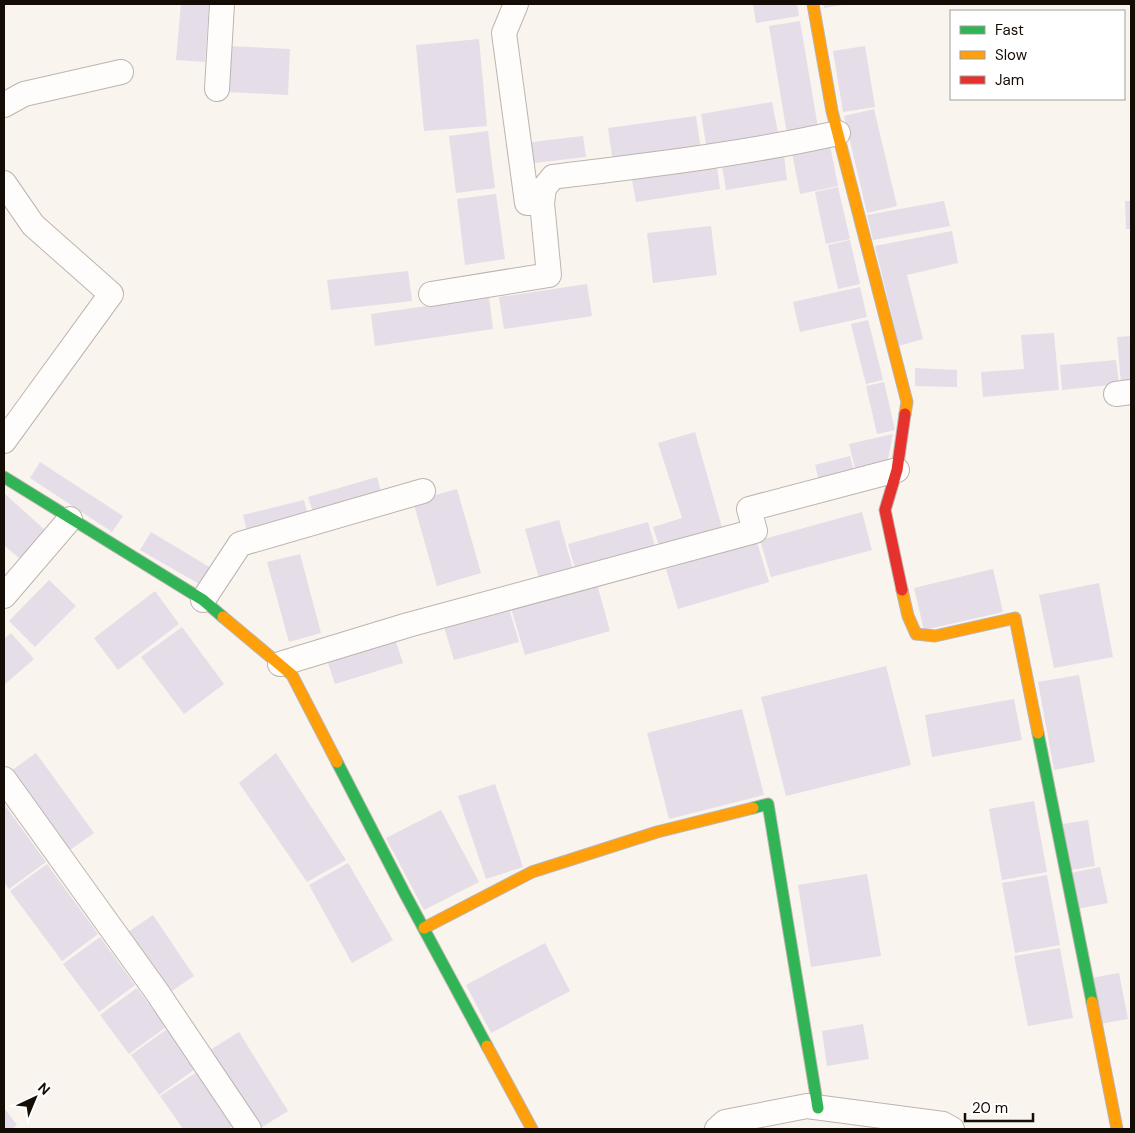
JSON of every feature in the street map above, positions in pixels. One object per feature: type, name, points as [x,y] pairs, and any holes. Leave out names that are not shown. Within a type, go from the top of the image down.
[{"type":"street","points":[[217,89],[222,4]]},
{"type":"street","points":[[516,4],[504,33],[526,203],[542,203]]},
{"type":"street","points":[[813,4],[838,133],[868,257],[907,402],[898,470],[886,510],[908,616],[916,634],[935,636],[1015,618],[1117,1129]]},
{"type":"street","points":[[4,106],[24,94],[120,72]]},
{"type":"street","points":[[431,294],[549,275],[542,203],[544,188],[553,177],[719,155],[788,144],[838,133]]},
{"type":"street","points":[[4,183],[33,225],[111,294],[4,441]]},
{"type":"street","points":[[280,664],[408,625],[755,531],[749,509],[898,470]]},
{"type":"street","points":[[4,477],[203,600],[292,675],[424,928],[532,1129]]},
{"type":"street","points":[[203,600],[240,544],[423,491]]},
{"type":"street","points":[[4,596],[70,519]]},
{"type":"street","points":[[4,780],[157,992],[249,1129]]},
{"type":"street","points":[[424,928],[532,872],[657,832],[768,804],[818,1108]]},
{"type":"street","points":[[723,1127],[807,1106],[943,1124],[952,1129]]},
{"type":"building","points":[[181,4],[209,4],[205,62],[176,60]]},
{"type":"building","points":[[753,4],[797,4],[799,16],[756,23]]},
{"type":"building","points":[[823,4],[843,4],[843,5],[824,8]]},
{"type":"building","points":[[800,21],[818,128],[787,134],[769,26]]},
{"type":"building","points":[[479,39],[487,126],[424,131],[416,45]]},
{"type":"building","points":[[229,46],[290,49],[288,95],[227,92]]},
{"type":"building","points":[[865,46],[875,107],[843,112],[833,51]]},
{"type":"building","points":[[772,102],[779,138],[707,150],[701,114]]},
{"type":"building","points":[[874,109],[897,206],[867,213],[844,116]]},
{"type":"building","points":[[696,116],[701,150],[613,163],[608,128]]},
{"type":"building","points":[[488,131],[495,188],[456,193],[449,136]]},
{"type":"building","points":[[583,136],[586,157],[526,164],[524,143]]},
{"type":"building","points":[[830,145],[838,186],[800,194],[792,153]]},
{"type":"building","points":[[784,156],[787,180],[726,190],[722,166]]},
{"type":"building","points":[[717,167],[720,189],[636,202],[632,180]]},
{"type":"building","points":[[838,187],[850,239],[826,244],[815,192]]},
{"type":"building","points":[[496,194],[505,259],[465,265],[457,199]]},
{"type":"building","points":[[944,201],[950,226],[873,240],[867,215]]},
{"type":"building","points":[[1125,201],[1131,201],[1131,229],[1126,229]]},
{"type":"building","points":[[711,226],[717,275],[653,283],[647,233]]},
{"type":"building","points":[[952,231],[958,263],[907,275],[923,339],[899,346],[875,246]]},
{"type":"building","points":[[850,240],[860,284],[838,289],[828,245]]},
{"type":"building","points":[[408,271],[412,301],[331,310],[327,280]]},
{"type":"building","points":[[587,284],[592,316],[504,329],[499,297]]},
{"type":"building","points":[[860,287],[867,317],[800,332],[793,302]]},
{"type":"building","points":[[489,297],[493,329],[375,346],[371,314]]},
{"type":"building","points":[[868,320],[883,380],[866,384],[851,324]]},
{"type":"building","points":[[1054,333],[1059,390],[983,397],[981,372],[1024,369],[1021,335]]},
{"type":"building","points":[[1131,336],[1131,383],[1121,384],[1117,337]]},
{"type":"building","points":[[1116,360],[1119,384],[1062,390],[1060,365]]},
{"type":"building","points":[[915,368],[957,370],[957,387],[915,386]]},
{"type":"building","points":[[884,382],[895,430],[877,434],[866,386]]},
{"type":"building","points":[[695,432],[723,531],[660,549],[653,527],[682,518],[658,443]]},
{"type":"building","points":[[893,434],[887,464],[856,472],[849,444]]},
{"type":"building","points":[[850,456],[854,472],[819,480],[815,465]]},
{"type":"building","points":[[40,462],[123,516],[112,532],[30,478]]},
{"type":"building","points":[[377,477],[383,499],[315,518],[308,497]]},
{"type":"building","points":[[457,489],[481,573],[437,586],[413,501]]},
{"type":"building","points":[[4,493],[46,531],[21,560],[4,545]]},
{"type":"building","points":[[304,500],[309,519],[248,535],[243,515]]},
{"type":"building","points":[[862,512],[872,550],[771,577],[760,540]]},
{"type":"building","points":[[559,520],[574,573],[540,582],[525,529]]},
{"type":"building","points":[[648,522],[656,550],[576,572],[568,544]]},
{"type":"building","points":[[151,532],[211,568],[201,585],[140,550]]},
{"type":"building","points":[[757,542],[769,582],[678,609],[666,569]]},
{"type":"building","points":[[300,554],[321,633],[289,642],[267,562]]},
{"type":"building","points":[[993,569],[1003,612],[924,630],[914,588]]},
{"type":"building","points":[[49,580],[76,606],[35,647],[9,621]]},
{"type":"building","points":[[1099,583],[1113,657],[1054,668],[1039,595]]},
{"type":"building","points":[[597,584],[610,631],[525,655],[511,608]]},
{"type":"building","points":[[155,591],[179,624],[118,670],[94,638]]},
{"type":"building","points":[[509,609],[519,642],[454,660],[444,627]]},
{"type":"building","points":[[182,627],[224,684],[184,714],[141,657]]},
{"type":"building","points":[[11,633],[34,659],[4,685],[4,639]]},
{"type":"building","points":[[395,639],[403,663],[335,684],[327,660]]},
{"type":"building","points":[[886,666],[911,765],[786,796],[761,697]]},
{"type":"building","points":[[1079,675],[1095,762],[1054,770],[1038,682]]},
{"type":"building","points":[[1014,699],[1022,740],[932,757],[925,715]]},
{"type":"building","points":[[742,709],[764,795],[669,819],[647,733]]},
{"type":"building","points":[[36,753],[94,833],[70,850],[11,771]]},
{"type":"building","points":[[276,753],[346,860],[307,882],[239,783]]},
{"type":"building","points":[[495,784],[523,867],[486,879],[458,796]]},
{"type":"building","points":[[1034,801],[1047,872],[1002,880],[989,809]]},
{"type":"building","points":[[4,804],[46,862],[9,889],[4,882]]},
{"type":"building","points":[[441,810],[479,882],[424,910],[386,838]]},
{"type":"building","points":[[1088,820],[1095,866],[1070,870],[1063,824]]},
{"type":"building","points":[[348,863],[393,940],[352,963],[309,885]]},
{"type":"building","points":[[47,864],[98,934],[62,961],[10,891]]},
{"type":"building","points":[[1100,867],[1108,903],[1077,909],[1070,873]]},
{"type":"building","points":[[867,874],[881,956],[811,967],[798,885]]},
{"type":"building","points":[[1047,875],[1060,945],[1015,953],[1002,883]]},
{"type":"building","points":[[153,915],[194,976],[169,993],[128,932]]},
{"type":"building","points":[[100,937],[135,985],[99,1012],[63,964]]},
{"type":"building","points":[[545,943],[570,991],[491,1033],[466,985]]},
{"type":"building","points":[[1060,948],[1073,1018],[1028,1026],[1014,956]]},
{"type":"building","points":[[1119,973],[1128,1019],[1100,1024],[1091,978]]},
{"type":"building","points":[[137,988],[166,1027],[129,1054],[100,1015]]},
{"type":"building","points":[[863,1024],[869,1059],[827,1066],[822,1031]]},
{"type":"building","points":[[167,1029],[195,1069],[159,1095],[131,1055]]},
{"type":"building","points":[[239,1032],[288,1111],[259,1129],[210,1050]]},
{"type":"building","points":[[197,1072],[233,1126],[228,1129],[183,1129],[160,1096]]},
{"type":"building","points":[[4,1108],[17,1125],[12,1129],[4,1129]]},
{"type":"traffic: fast","points":[[4,477],[203,600],[223,617]]},
{"type":"traffic: fast","points":[[1038,733],[1092,1002]]},
{"type":"traffic: fast","points":[[337,762],[487,1046]]},
{"type":"traffic: fast","points":[[753,808],[768,804],[818,1108]]},
{"type":"traffic: slow","points":[[813,4],[832,111],[907,402],[905,414]]},
{"type":"traffic: slow","points":[[902,590],[908,616],[916,634],[935,636],[1015,618],[1038,733]]},
{"type":"traffic: slow","points":[[223,617],[292,675],[337,762]]},
{"type":"traffic: slow","points":[[424,928],[532,872],[657,832],[753,808]]},
{"type":"traffic: slow","points":[[1092,1002],[1117,1129]]},
{"type":"traffic: slow","points":[[487,1046],[532,1129]]},
{"type":"traffic: jam","points":[[902,590],[885,510],[897,470],[905,414]]}]
